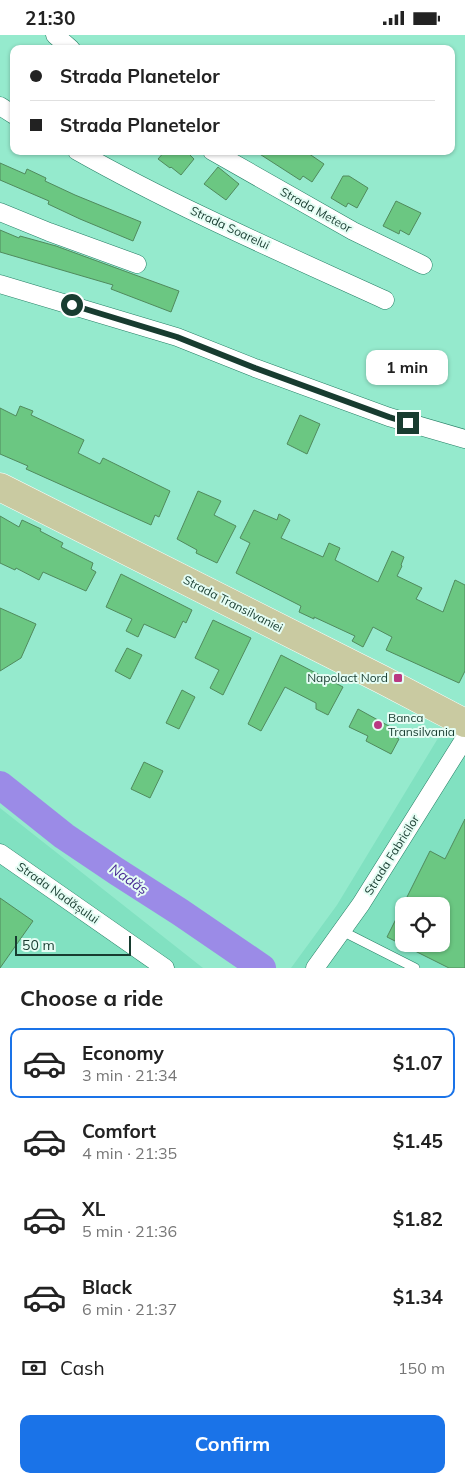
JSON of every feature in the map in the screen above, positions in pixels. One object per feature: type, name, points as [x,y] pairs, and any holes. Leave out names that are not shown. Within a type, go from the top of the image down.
[{"type":"main road","name":"Strada Transilvaniei","points":[[0,487],[465,723]]},
{"type":"street","points":[[55,35],[66,45]]},
{"type":"street","name":"Strada Soarelui","points":[[84,155],[203,216],[385,300]]},
{"type":"street","name":"Strada Meteor","points":[[219,155],[353,231],[423,265]]},
{"type":"street","points":[[0,212],[137,264]]},
{"type":"street","points":[[0,284],[177,337],[389,417],[465,439]]},
{"type":"street","name":"Strada Fabricilor","points":[[315,968],[362,904],[465,738]]},
{"type":"street","name":"Strada Nadășului","points":[[0,853],[165,968]]},
{"type":"lane","points":[[342,931],[415,968]]},
{"type":"shaded area","points":[[443,730],[465,741],[465,968],[291,968],[337,905]]},
{"type":"shaded area","points":[[0,808],[203,968],[0,968]]},
{"type":"building","points":[[162,155],[190,155],[194,159],[181,175],[158,159]]},
{"type":"building","points":[[261,155],[311,155],[324,164],[312,182],[303,176],[300,180]]},
{"type":"building","points":[[0,163],[25,174],[27,169],[46,178],[45,181],[75,195],[141,222],[133,241],[80,219],[48,204],[49,201],[0,180]]},
{"type":"building","points":[[218,167],[239,184],[226,200],[204,184]]},
{"type":"building","points":[[343,176],[349,176],[368,188],[357,208],[348,203],[346,207],[331,198]]},
{"type":"building","points":[[396,201],[421,213],[409,235],[400,230],[399,234],[383,226]]},
{"type":"building","points":[[0,230],[19,238],[20,236],[56,246],[179,291],[171,312],[111,289],[113,285],[0,252]]},
{"type":"building","points":[[20,406],[33,411],[31,415],[84,440],[78,453],[100,464],[103,458],[170,491],[159,517],[155,515],[151,525],[26,469],[28,466],[0,454],[0,408],[16,416]]},
{"type":"building","points":[[300,415],[320,424],[307,454],[287,444]]},
{"type":"building","points":[[198,491],[221,501],[214,515],[236,526],[217,563],[196,553],[197,550],[177,539]]},
{"type":"building","points":[[254,510],[277,520],[279,514],[290,520],[281,538],[323,557],[329,543],[340,548],[335,560],[378,582],[392,551],[404,557],[397,576],[422,588],[416,599],[443,612],[455,580],[465,585],[465,671],[459,683],[386,650],[392,637],[373,627],[363,647],[352,641],[355,636],[299,612],[301,606],[236,573],[250,543],[240,538]]},
{"type":"building","points":[[0,516],[19,527],[22,520],[41,529],[40,531],[63,543],[61,547],[93,563],[91,569],[96,572],[86,591],[43,572],[39,580],[16,568],[15,570],[0,563]]},
{"type":"building","points":[[121,574],[192,610],[186,623],[183,621],[175,638],[144,624],[138,637],[126,631],[132,619],[106,607]]},
{"type":"building","points":[[0,608],[36,624],[21,658],[0,671]]},
{"type":"building","points":[[213,620],[251,638],[223,695],[210,688],[219,670],[195,658]]},
{"type":"building","points":[[127,648],[142,655],[130,679],[115,671]]},
{"type":"building","points":[[281,655],[343,687],[328,715],[316,709],[316,703],[285,687],[261,731],[248,724]]},
{"type":"building","points":[[182,690],[195,697],[179,729],[166,723]]},
{"type":"building","points":[[358,709],[396,730],[393,736],[399,739],[391,754],[366,741],[368,736],[349,727]]},
{"type":"building","points":[[144,762],[163,771],[150,798],[131,789]]},
{"type":"building","points":[[465,819],[465,968],[449,968],[417,952],[450,952],[450,897],[407,897],[430,851],[445,859]]},
{"type":"building","points":[[0,898],[33,921],[0,968]]},
{"type":"building","points":[[395,921],[395,941],[387,937]]},
{"type":"waterway","name":"Nadăș","points":[[0,785],[64,836],[262,968]]},
{"type":"place","name":"Napolact Nord","points":[[398,678]]},
{"type":"place","name":"Banca Transilvania","points":[[378,725]]},
{"type":"route","points":[[72,305],[177,337],[255,368],[408,423]]}]
